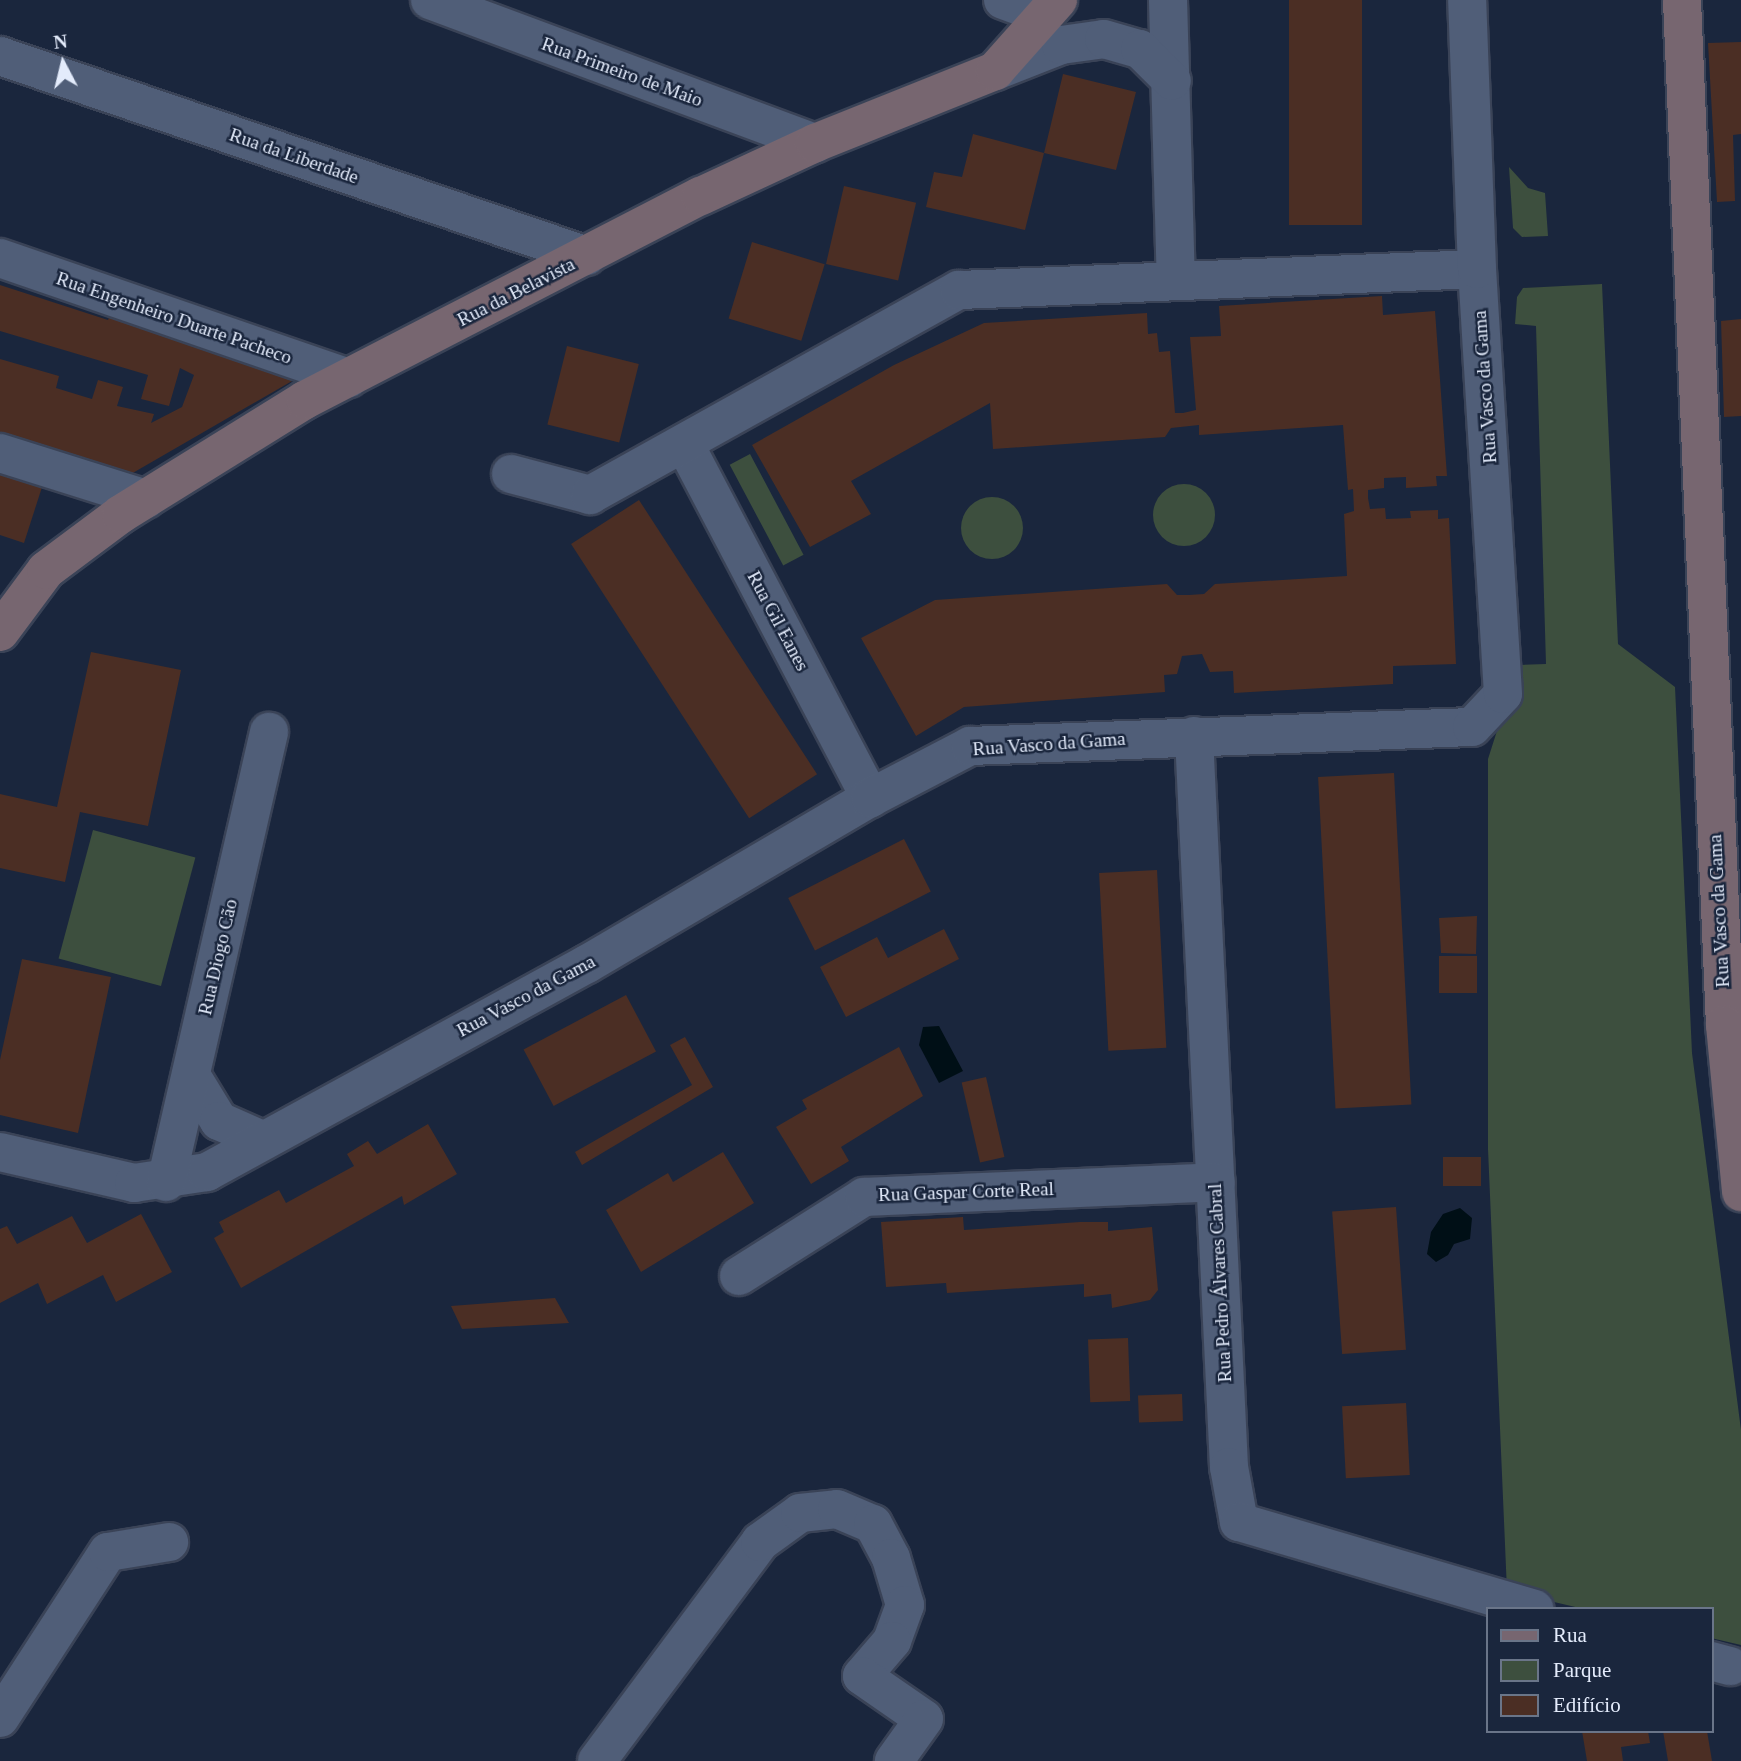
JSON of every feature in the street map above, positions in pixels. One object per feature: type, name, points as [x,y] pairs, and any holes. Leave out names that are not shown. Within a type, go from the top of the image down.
[{"type":"street","name":"Rua Primeiro de Maio","points":[[430,0],[815,143]]},
{"type":"street","points":[[1003,0],[1051,8]]},
{"type":"street","points":[[1168,0],[1177,278]]},
{"type":"street","name":"Rua Vasco da Gama","points":[[0,1152],[134,1183],[166,1182],[207,1172],[260,1139],[587,964],[870,798],[970,746],[1472,727],[1503,694],[1477,269],[1467,0]]},
{"type":"street","name":"Rua Vasco da Gama","points":[[1682,0],[1724,1011],[1741,1192]]},
{"type":"street","name":"Rua da Belavista","points":[[0,632],[46,570],[146,499],[349,378],[701,196],[815,143],[995,71],[1051,8]]},
{"type":"street","points":[[995,71],[1061,45],[1104,39],[1140,49],[1172,81]]},
{"type":"street","name":"Rua da Liberdade","points":[[0,56],[587,256]]},
{"type":"street","name":"Rua Engenheiro Duarte Pacheco","points":[[0,258],[349,378]]},
{"type":"street","points":[[511,474],[590,495],[959,290],[1177,278],[1477,269]]},
{"type":"street","name":"Rua Gil Eanes","points":[[685,444],[870,798]]},
{"type":"street","points":[[0,453],[146,499]]},
{"type":"street","name":"Rua Diogo Cão","points":[[166,1182],[269,732]]},
{"type":"street","name":"Rua Pedro Álvares Cabral","points":[[1194,736],[1229,1467],[1239,1522],[1527,1607]]},
{"type":"street","points":[[191,1074],[219,1121],[260,1139]]},
{"type":"street","name":"Rua Gaspar Corte Real","points":[[739,1276],[864,1197],[1216,1182]]},
{"type":"street","points":[[597,1761],[760,1542],[800,1513],[837,1509],[873,1524],[891,1558],[905,1605],[892,1641],[862,1676],[924,1719],[894,1761]]},
{"type":"street","points":[[0,1718],[108,1552],[169,1542]]},
{"type":"green space","points":[[1509,167],[1528,188],[1545,193],[1548,236],[1522,237],[1513,228]]},
{"type":"green space","points":[[1602,284],[1618,644],[1675,687],[1692,1053],[1741,1430],[1741,1645],[1713,1638],[1713,1607],[1575,1607],[1507,1591],[1488,1149],[1488,759],[1518,665],[1546,664],[1536,326],[1515,324],[1517,297],[1523,288]]},
{"type":"green space","points":[[750,454],[804,555],[783,565],[730,465]]},
{"type":"green space","points":[[1184,484],[1206,493],[1215,515],[1206,537],[1184,546],[1162,537],[1153,515],[1162,493]]},
{"type":"green space","points":[[992,497],[1014,506],[1023,528],[1014,550],[992,559],[970,550],[961,528],[970,506]]},
{"type":"green space","points":[[93,830],[195,857],[161,986],[59,958]]},
{"type":"shaded area","points":[[939,1026],[963,1071],[939,1083],[919,1045],[923,1027]]},
{"type":"shaded area","points":[[1460,1208],[1472,1218],[1470,1239],[1454,1244],[1448,1255],[1436,1262],[1427,1254],[1431,1232],[1443,1214]]},
{"type":"building","points":[[1289,0],[1362,0],[1362,225],[1289,225]]},
{"type":"building","points":[[1741,42],[1741,134],[1733,135],[1735,201],[1717,202],[1708,43]]},
{"type":"building","points":[[1063,74],[1136,92],[1116,170],[1044,153]]},
{"type":"building","points":[[973,134],[1044,153],[1025,230],[926,207],[934,172],[962,177]]},
{"type":"building","points":[[844,186],[916,203],[898,281],[826,264]]},
{"type":"building","points":[[752,242],[825,264],[801,341],[729,319]]},
{"type":"building","points":[[0,285],[108,320],[110,315],[299,377],[131,474],[110,470],[0,432],[0,359],[59,376],[56,388],[92,399],[98,380],[123,387],[117,406],[154,414],[151,423],[182,407],[194,375],[180,368],[169,406],[141,399],[148,375],[0,331]]},
{"type":"building","points":[[1382,296],[1383,315],[1435,311],[1447,476],[1436,476],[1437,486],[1406,488],[1406,477],[1384,478],[1384,488],[1368,490],[1370,509],[1385,508],[1386,519],[1411,518],[1410,511],[1438,510],[1438,519],[1449,518],[1456,664],[1393,666],[1393,684],[1234,693],[1233,671],[1210,672],[1202,654],[1182,656],[1177,674],[1164,675],[1165,692],[964,707],[916,736],[861,638],[935,600],[1167,584],[1177,595],[1189,595],[1204,594],[1215,584],[1347,576],[1344,514],[1354,511],[1353,489],[1348,490],[1343,425],[1199,435],[1199,425],[1171,428],[1165,437],[993,449],[990,403],[851,481],[871,514],[810,547],[752,445],[894,365],[984,323],[1147,313],[1148,334],[1157,333],[1159,352],[1170,351],[1175,413],[1196,410],[1190,337],[1221,336],[1219,306]]},
{"type":"building","points":[[1741,319],[1741,416],[1724,417],[1721,321]]},
{"type":"building","points":[[567,346],[639,364],[619,442],[547,425]]},
{"type":"building","points":[[0,470],[43,484],[24,543],[0,535]]},
{"type":"building","points":[[639,500],[817,774],[749,818],[571,544]]},
{"type":"building","points":[[91,652],[181,670],[148,826],[80,812],[65,882],[0,868],[0,794],[57,807]]},
{"type":"building","points":[[1394,773],[1411,1105],[1335,1109],[1318,777]]},
{"type":"building","points":[[904,839],[931,892],[815,951],[788,898]]},
{"type":"building","points":[[1157,870],[1166,1048],[1108,1051],[1099,873]]},
{"type":"building","points":[[1477,916],[1476,954],[1441,953],[1439,918]]},
{"type":"building","points":[[944,929],[959,959],[846,1017],[820,967],[877,937],[888,958]]},
{"type":"building","points":[[1439,956],[1477,956],[1477,993],[1439,993]]},
{"type":"building","points":[[22,959],[111,977],[78,1133],[0,1115],[0,1060]]},
{"type":"building","points":[[626,995],[656,1052],[554,1106],[524,1049]]},
{"type":"building","points":[[685,1037],[713,1087],[582,1165],[575,1152],[692,1085],[670,1045]]},
{"type":"building","points":[[899,1047],[923,1096],[841,1147],[849,1161],[811,1184],[776,1127],[807,1109],[802,1100]]},
{"type":"building","points":[[986,1077],[1004,1157],[980,1163],[962,1083]]},
{"type":"building","points":[[428,1124],[457,1174],[404,1205],[402,1196],[241,1288],[214,1238],[224,1232],[219,1222],[279,1190],[286,1203],[354,1166],[347,1154],[368,1141],[377,1154]]},
{"type":"building","points":[[723,1152],[754,1203],[641,1272],[606,1210],[668,1173],[673,1182]]},
{"type":"building","points":[[1443,1157],[1481,1157],[1481,1186],[1443,1186]]},
{"type":"building","points":[[1396,1207],[1406,1350],[1342,1354],[1332,1211]]},
{"type":"building","points":[[141,1214],[172,1272],[116,1302],[103,1275],[47,1304],[38,1283],[0,1303],[0,1229],[7,1226],[17,1244],[72,1216],[87,1243]]},
{"type":"building","points":[[963,1217],[964,1230],[1080,1222],[1108,1222],[1108,1231],[1152,1227],[1158,1290],[1150,1300],[1112,1308],[1111,1294],[1084,1297],[1084,1284],[947,1293],[946,1283],[886,1287],[881,1222]]},
{"type":"building","points":[[555,1298],[569,1323],[462,1329],[451,1306]]},
{"type":"building","points":[[1128,1338],[1130,1401],[1090,1402],[1088,1339]]},
{"type":"building","points":[[1182,1394],[1183,1421],[1139,1423],[1138,1396]]},
{"type":"building","points":[[1406,1403],[1410,1475],[1346,1478],[1342,1406]]},
{"type":"building","points":[[1582,1733],[1648,1733],[1650,1743],[1621,1747],[1623,1761],[1587,1761]]},
{"type":"building","points":[[1663,1733],[1707,1733],[1712,1761],[1668,1761]]}]
